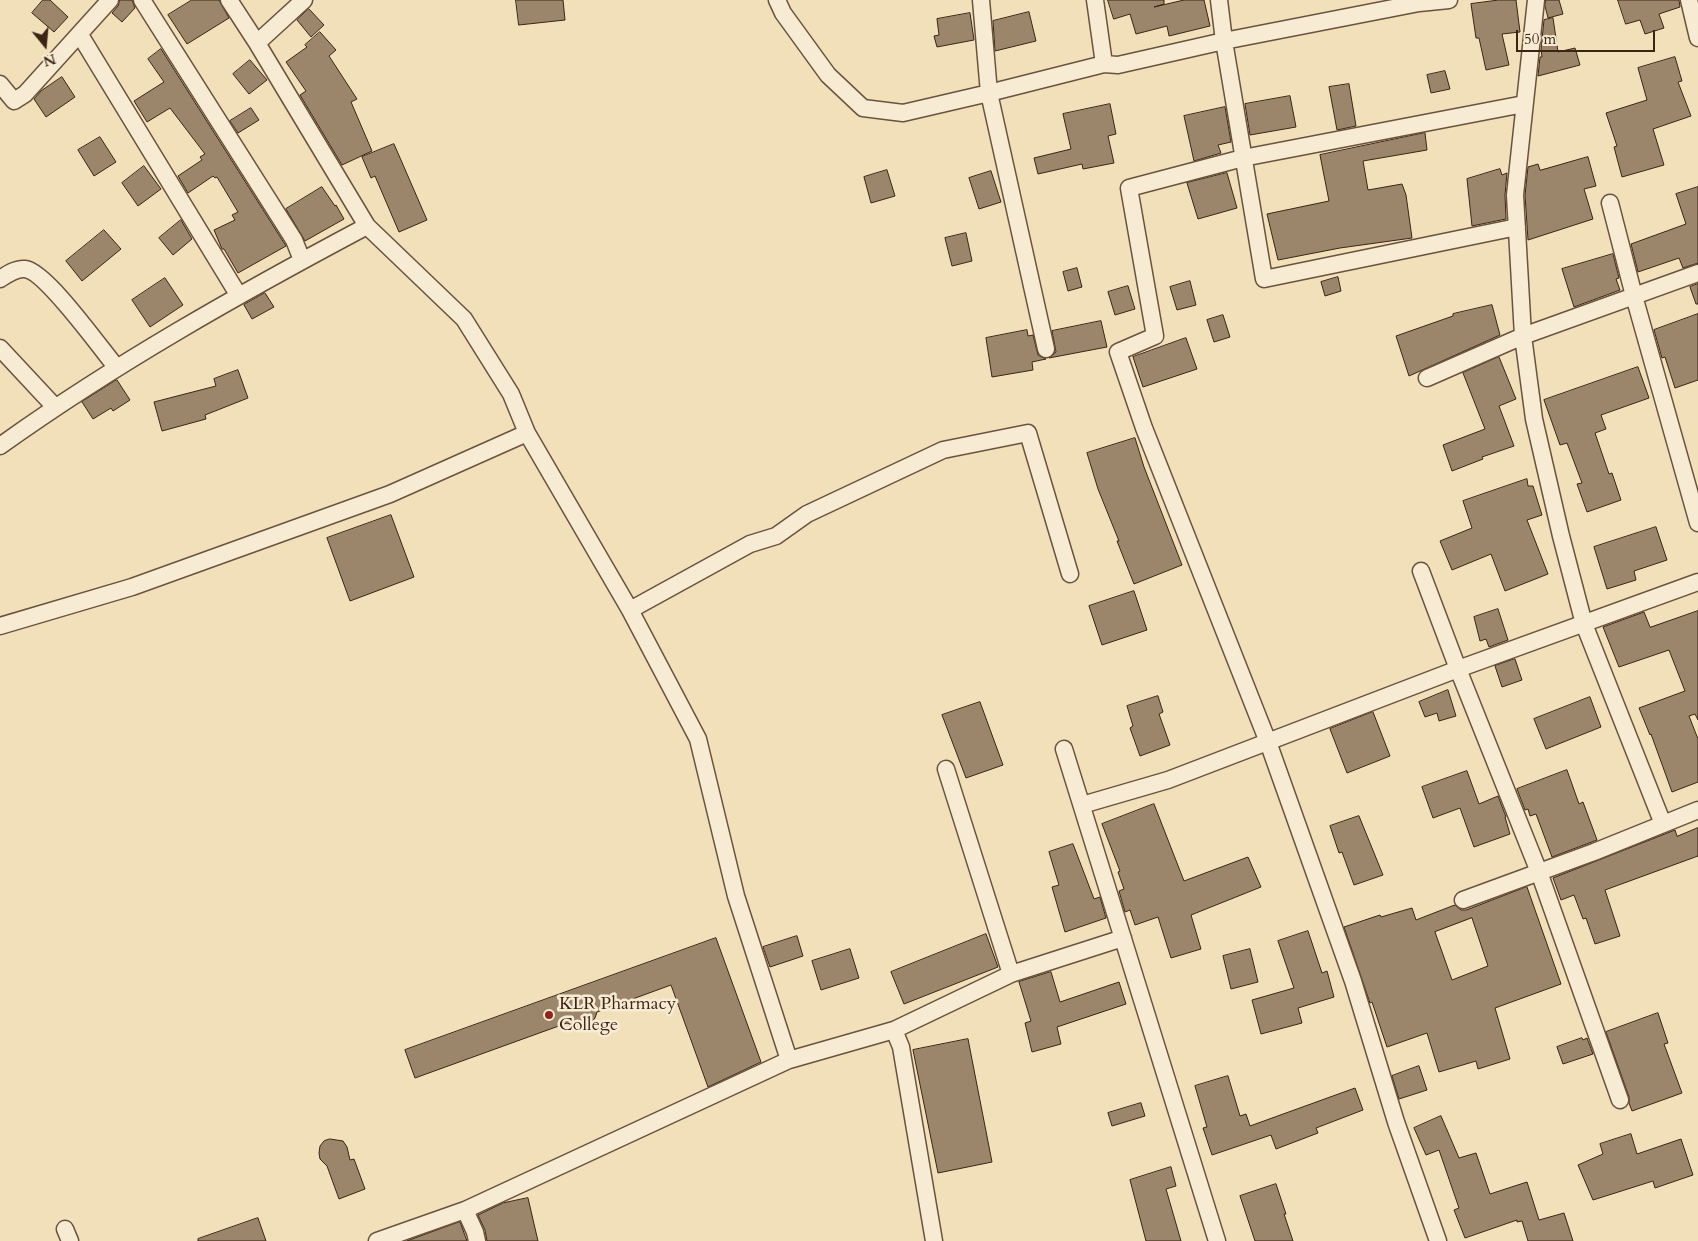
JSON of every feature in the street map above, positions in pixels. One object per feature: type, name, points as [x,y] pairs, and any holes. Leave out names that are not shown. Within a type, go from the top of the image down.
[{"type":"street","points":[[0,84],[14,101],[25,94],[110,0]]},
{"type":"street","points":[[142,0],[294,240],[302,260]]},
{"type":"street","points":[[229,0],[367,226],[464,319],[511,394],[527,433],[630,610],[698,739],[736,896],[789,1060]]},
{"type":"street","points":[[257,43],[304,0]]},
{"type":"street","points":[[777,0],[783,13],[828,75],[863,108],[903,113],[1104,64],[1118,65],[1419,1],[1449,0]]},
{"type":"street","points":[[981,0],[989,93],[1046,348]]},
{"type":"street","points":[[1095,0],[1104,64]]},
{"type":"street","points":[[1219,0],[1224,41],[1264,279],[1517,227]]},
{"type":"street","points":[[1536,0],[1515,195],[1524,336],[1534,419],[1584,624],[1663,824]]},
{"type":"street","points":[[1689,0],[1698,38]]},
{"type":"street","points":[[80,35],[239,296]]},
{"type":"street","points":[[1438,1241],[1396,1122],[1353,981],[1268,742],[1144,428],[1118,352],[1155,336],[1129,188],[1243,158],[1524,104]]},
{"type":"street","points":[[1610,204],[1698,523]]},
{"type":"street","points":[[0,446],[54,407],[117,368],[302,260],[367,226]]},
{"type":"street","points":[[0,279],[9,273],[24,268],[35,273],[53,289],[117,368]]},
{"type":"street","points":[[1427,378],[1524,336],[1698,273]]},
{"type":"street","points":[[0,348],[54,407]]},
{"type":"street","points":[[0,626],[132,587],[390,494],[527,433]]},
{"type":"street","points":[[630,610],[750,544],[776,536],[807,514],[943,450],[1028,433],[1070,574]]},
{"type":"street","points":[[1421,571],[1539,872],[1620,1100]]},
{"type":"street","points":[[1082,805],[1168,780],[1458,669],[1698,582]]},
{"type":"street","points":[[1064,750],[1217,1241]]},
{"type":"street","points":[[946,769],[1011,974]]},
{"type":"street","points":[[1463,900],[1698,810]]},
{"type":"street","points":[[377,1241],[465,1210],[789,1060],[894,1030],[1011,974],[1123,938]]},
{"type":"street","points":[[894,1030],[901,1047],[934,1241]]},
{"type":"street","points":[[465,1210],[477,1241]]},
{"type":"building","points":[[43,0],[50,0],[68,17],[54,32],[32,13]]},
{"type":"building","points":[[120,0],[132,0],[135,8],[122,22],[112,13]]},
{"type":"building","points":[[192,0],[219,0],[229,18],[187,44],[168,15]]},
{"type":"building","points":[[516,0],[563,0],[565,20],[519,25]]},
{"type":"building","points":[[1108,0],[1164,0],[1164,4],[1154,7],[1184,0],[1204,0],[1210,26],[1169,36],[1167,26],[1136,34],[1130,14],[1114,19]]},
{"type":"building","points":[[1499,0],[1516,0],[1520,32],[1502,34],[1509,65],[1486,70],[1479,38],[1476,38],[1471,4]]},
{"type":"building","points":[[1546,0],[1559,0],[1563,14],[1548,18],[1545,6]]},
{"type":"building","points":[[1618,0],[1679,0],[1680,7],[1659,14],[1664,28],[1645,34],[1640,20],[1626,24]]},
{"type":"building","points":[[309,9],[324,25],[311,37],[297,20]]},
{"type":"building","points":[[1029,12],[1036,41],[995,51],[993,21]]},
{"type":"building","points":[[970,13],[974,40],[937,47],[934,36],[939,35],[937,19]]},
{"type":"building","points":[[1553,18],[1558,52],[1575,48],[1580,65],[1538,76],[1540,57],[1542,57],[1544,20]]},
{"type":"building","points":[[320,32],[336,50],[329,56],[357,99],[351,102],[372,151],[342,165],[300,95],[306,91],[286,62],[307,47],[305,45]]},
{"type":"building","points":[[161,49],[286,246],[238,273],[224,249],[222,249],[214,230],[235,220],[232,215],[238,212],[217,177],[213,176],[188,193],[178,176],[202,160],[200,157],[205,154],[170,108],[147,122],[134,101],[164,82],[148,59]]},
{"type":"building","points":[[1675,57],[1682,81],[1678,82],[1691,116],[1653,129],[1664,165],[1622,177],[1614,147],[1617,146],[1606,113],[1647,100],[1638,68]]},
{"type":"building","points":[[250,60],[267,80],[249,94],[233,74]]},
{"type":"building","points":[[1445,71],[1450,89],[1431,93],[1427,75]]},
{"type":"building","points":[[62,77],[75,97],[46,117],[34,99],[41,91]]},
{"type":"building","points":[[1349,84],[1356,126],[1337,130],[1329,87]]},
{"type":"building","points":[[1290,96],[1296,127],[1250,135],[1245,104]]},
{"type":"building","points":[[1110,104],[1116,134],[1108,136],[1114,163],[1083,169],[1082,164],[1038,174],[1034,158],[1071,149],[1063,114]]},
{"type":"building","points":[[1225,107],[1231,142],[1218,145],[1221,153],[1194,161],[1184,116]]},
{"type":"building","points":[[251,108],[259,120],[238,133],[230,121]]},
{"type":"building","points":[[1425,133],[1427,150],[1363,161],[1368,190],[1402,184],[1406,195],[1412,238],[1340,248],[1278,260],[1267,214],[1329,201],[1320,155]]},
{"type":"building","points":[[100,137],[116,162],[94,176],[78,150]]},
{"type":"building","points":[[394,144],[427,220],[399,232],[375,176],[371,178],[362,157]]},
{"type":"building","points":[[1588,157],[1596,186],[1584,189],[1593,219],[1528,240],[1525,195],[1528,167],[1538,164],[1540,170]]},
{"type":"building","points":[[144,166],[161,189],[138,206],[122,183]]},
{"type":"building","points":[[1500,169],[1502,175],[1507,173],[1505,195],[1506,219],[1472,226],[1467,179]]},
{"type":"building","points":[[887,170],[895,196],[871,203],[864,177]]},
{"type":"building","points":[[991,171],[1001,202],[979,209],[969,178]]},
{"type":"building","points":[[1227,173],[1237,208],[1198,219],[1187,183]]},
{"type":"building","points":[[322,187],[344,219],[305,241],[286,209]]},
{"type":"building","points":[[1698,187],[1698,263],[1683,268],[1679,258],[1638,272],[1631,244],[1686,224],[1676,194]]},
{"type":"building","points":[[181,220],[192,239],[173,255],[159,238]]},
{"type":"building","points":[[104,230],[121,249],[82,281],[66,261]]},
{"type":"building","points":[[966,233],[972,261],[952,266],[945,238]]},
{"type":"building","points":[[1613,254],[1619,278],[1616,279],[1620,290],[1574,307],[1562,269]]},
{"type":"building","points":[[1077,268],[1082,287],[1068,291],[1063,272]]},
{"type":"building","points":[[1338,277],[1341,291],[1325,296],[1321,282]]},
{"type":"building","points":[[165,278],[183,305],[150,327],[132,300]]},
{"type":"building","points":[[1190,281],[1196,305],[1177,310],[1170,287]]},
{"type":"building","points":[[1698,284],[1698,304],[1696,304],[1690,287]]},
{"type":"building","points":[[1128,286],[1135,309],[1115,315],[1108,292]]},
{"type":"building","points":[[265,293],[274,307],[252,319],[244,305]]},
{"type":"building","points":[[1492,305],[1500,335],[1409,376],[1396,336],[1453,316],[1453,314]]},
{"type":"building","points":[[1698,314],[1698,380],[1675,388],[1665,357],[1662,358],[1654,330]]},
{"type":"building","points":[[1223,315],[1230,337],[1214,342],[1207,320]]},
{"type":"building","points":[[1101,321],[1107,347],[1049,358],[1056,352],[1052,331]]},
{"type":"building","points":[[1027,330],[1028,336],[1033,335],[1038,355],[1046,359],[1032,362],[1033,370],[992,377],[986,338]]},
{"type":"building","points":[[1186,338],[1197,369],[1143,387],[1133,357]]},
{"type":"building","points":[[1499,357],[1516,399],[1499,406],[1514,446],[1482,457],[1483,459],[1452,471],[1443,445],[1485,429],[1463,373]]},
{"type":"building","points":[[1638,367],[1649,398],[1601,415],[1606,429],[1595,433],[1609,474],[1612,473],[1621,500],[1587,512],[1577,484],[1582,483],[1567,443],[1560,445],[1544,400]]},
{"type":"building","points":[[238,370],[248,398],[205,415],[206,419],[162,431],[154,402],[216,386],[214,379]]},
{"type":"building","points":[[117,380],[130,400],[113,411],[111,408],[93,419],[82,402]]},
{"type":"building","points":[[1135,438],[1144,467],[1182,565],[1134,584],[1098,489],[1087,453]]},
{"type":"building","points":[[1527,479],[1528,486],[1533,486],[1542,515],[1527,520],[1548,574],[1505,591],[1491,554],[1452,570],[1440,541],[1472,528],[1463,501]]},
{"type":"building","points":[[391,515],[414,577],[350,601],[327,538]]},
{"type":"building","points":[[1656,527],[1667,560],[1634,571],[1636,580],[1607,589],[1594,547]]},
{"type":"building","points":[[1134,591],[1147,630],[1102,645],[1089,606]]},
{"type":"building","points":[[1498,609],[1508,640],[1489,647],[1486,639],[1480,641],[1474,617]]},
{"type":"building","points":[[1698,611],[1698,720],[1695,714],[1689,716],[1698,739],[1698,782],[1672,792],[1651,734],[1639,708],[1685,691],[1669,650],[1619,667],[1603,627],[1644,612],[1650,627]]},
{"type":"building","points":[[1515,659],[1522,680],[1502,687],[1495,666]]},
{"type":"building","points":[[1448,690],[1456,716],[1439,721],[1437,713],[1425,717],[1419,702]]},
{"type":"building","points":[[1158,696],[1163,712],[1159,714],[1170,745],[1140,756],[1130,728],[1133,726],[1127,706]]},
{"type":"building","points":[[1590,697],[1601,727],[1546,749],[1534,719]]},
{"type":"building","points":[[980,702],[1003,765],[966,778],[942,715]]},
{"type":"building","points":[[1373,712],[1390,756],[1347,773],[1330,729]]},
{"type":"building","points":[[1567,770],[1579,804],[1583,802],[1597,840],[1552,857],[1536,814],[1530,816],[1528,809],[1525,810],[1517,789]]},
{"type":"building","points":[[1467,771],[1479,804],[1498,796],[1510,834],[1474,847],[1460,808],[1433,818],[1422,787]]},
{"type":"building","points":[[1154,804],[1184,881],[1248,857],[1261,887],[1191,915],[1201,949],[1171,958],[1158,917],[1135,925],[1130,910],[1125,912],[1119,891],[1124,889],[1118,872],[1120,871],[1102,824]]},
{"type":"building","points":[[1359,816],[1383,875],[1354,885],[1342,852],[1339,853],[1330,826]]},
{"type":"building","points":[[1698,828],[1698,856],[1605,890],[1620,936],[1595,944],[1586,918],[1583,919],[1574,895],[1561,900],[1553,878],[1675,830],[1677,836]]},
{"type":"building","points":[[1073,844],[1094,899],[1100,897],[1106,918],[1065,932],[1052,887],[1059,885],[1049,852]]},
{"type":"building","points":[[1527,887],[1561,984],[1495,1008],[1510,1059],[1478,1069],[1476,1061],[1439,1072],[1427,1033],[1387,1047],[1344,927],[1380,915],[1381,917],[1412,908],[1416,920],[1455,905],[1461,910],[1466,910]],"holes":[[[1472,918],[1488,966],[1452,980],[1435,932]]]},
{"type":"building","points":[[1308,931],[1322,973],[1327,971],[1334,997],[1298,1008],[1302,1023],[1261,1034],[1252,1000],[1294,988],[1278,941]]},
{"type":"building","points":[[986,934],[998,967],[904,1004],[891,972]]},
{"type":"building","points":[[797,936],[803,956],[770,967],[763,947]]},
{"type":"building","name":"KLR Pharmacy College","points":[[716,938],[761,1062],[708,1087],[671,985],[597,1012],[591,1023],[585,1027],[579,1028],[567,1023],[415,1078],[405,1050]]},
{"type":"building","points":[[850,949],[859,978],[821,990],[812,961]]},
{"type":"building","points":[[1250,949],[1258,982],[1231,989],[1223,956]]},
{"type":"building","points":[[1051,972],[1060,1002],[1119,982],[1126,1004],[1057,1027],[1061,1044],[1032,1052],[1025,1023],[1031,1021],[1019,982]]},
{"type":"building","points":[[1658,1013],[1668,1043],[1664,1044],[1682,1093],[1632,1111],[1629,1097],[1606,1032]]},
{"type":"building","points":[[1582,1038],[1583,1040],[1587,1038],[1593,1054],[1563,1064],[1557,1047]]},
{"type":"building","points":[[968,1039],[992,1162],[938,1173],[913,1050]]},
{"type":"building","points":[[1419,1066],[1427,1090],[1399,1099],[1392,1076]]},
{"type":"building","points":[[1228,1076],[1240,1116],[1246,1114],[1250,1126],[1355,1088],[1363,1110],[1316,1128],[1318,1133],[1276,1149],[1271,1135],[1212,1155],[1203,1128],[1207,1127],[1195,1086]]},
{"type":"building","points":[[1141,1103],[1145,1116],[1112,1126],[1108,1113]]},
{"type":"building","points":[[1441,1116],[1459,1158],[1476,1153],[1490,1194],[1527,1182],[1539,1220],[1564,1213],[1573,1241],[1528,1241],[1522,1221],[1517,1222],[1517,1220],[1465,1238],[1454,1210],[1459,1208],[1439,1150],[1426,1155],[1414,1128]]},
{"type":"building","points":[[1631,1134],[1637,1154],[1681,1139],[1693,1175],[1655,1188],[1653,1181],[1593,1200],[1578,1165],[1603,1154],[1600,1144]]},
{"type":"building","points":[[330,1139],[343,1141],[347,1147],[350,1160],[354,1159],[365,1189],[339,1199],[327,1166],[320,1159],[319,1153],[320,1146],[324,1141]]},
{"type":"building","points":[[1171,1167],[1176,1186],[1166,1189],[1181,1241],[1146,1241],[1130,1180]]},
{"type":"building","points":[[1276,1184],[1293,1241],[1255,1241],[1240,1196]]},
{"type":"building","points":[[528,1198],[538,1241],[487,1241],[485,1230],[478,1215],[503,1203]]},
{"type":"building","points":[[258,1218],[266,1241],[198,1241],[198,1239]]},
{"type":"building","points":[[460,1222],[467,1241],[407,1241]]},
{"type":"place","name":"KLR Pharmacy College","points":[[549,1015]]}]
